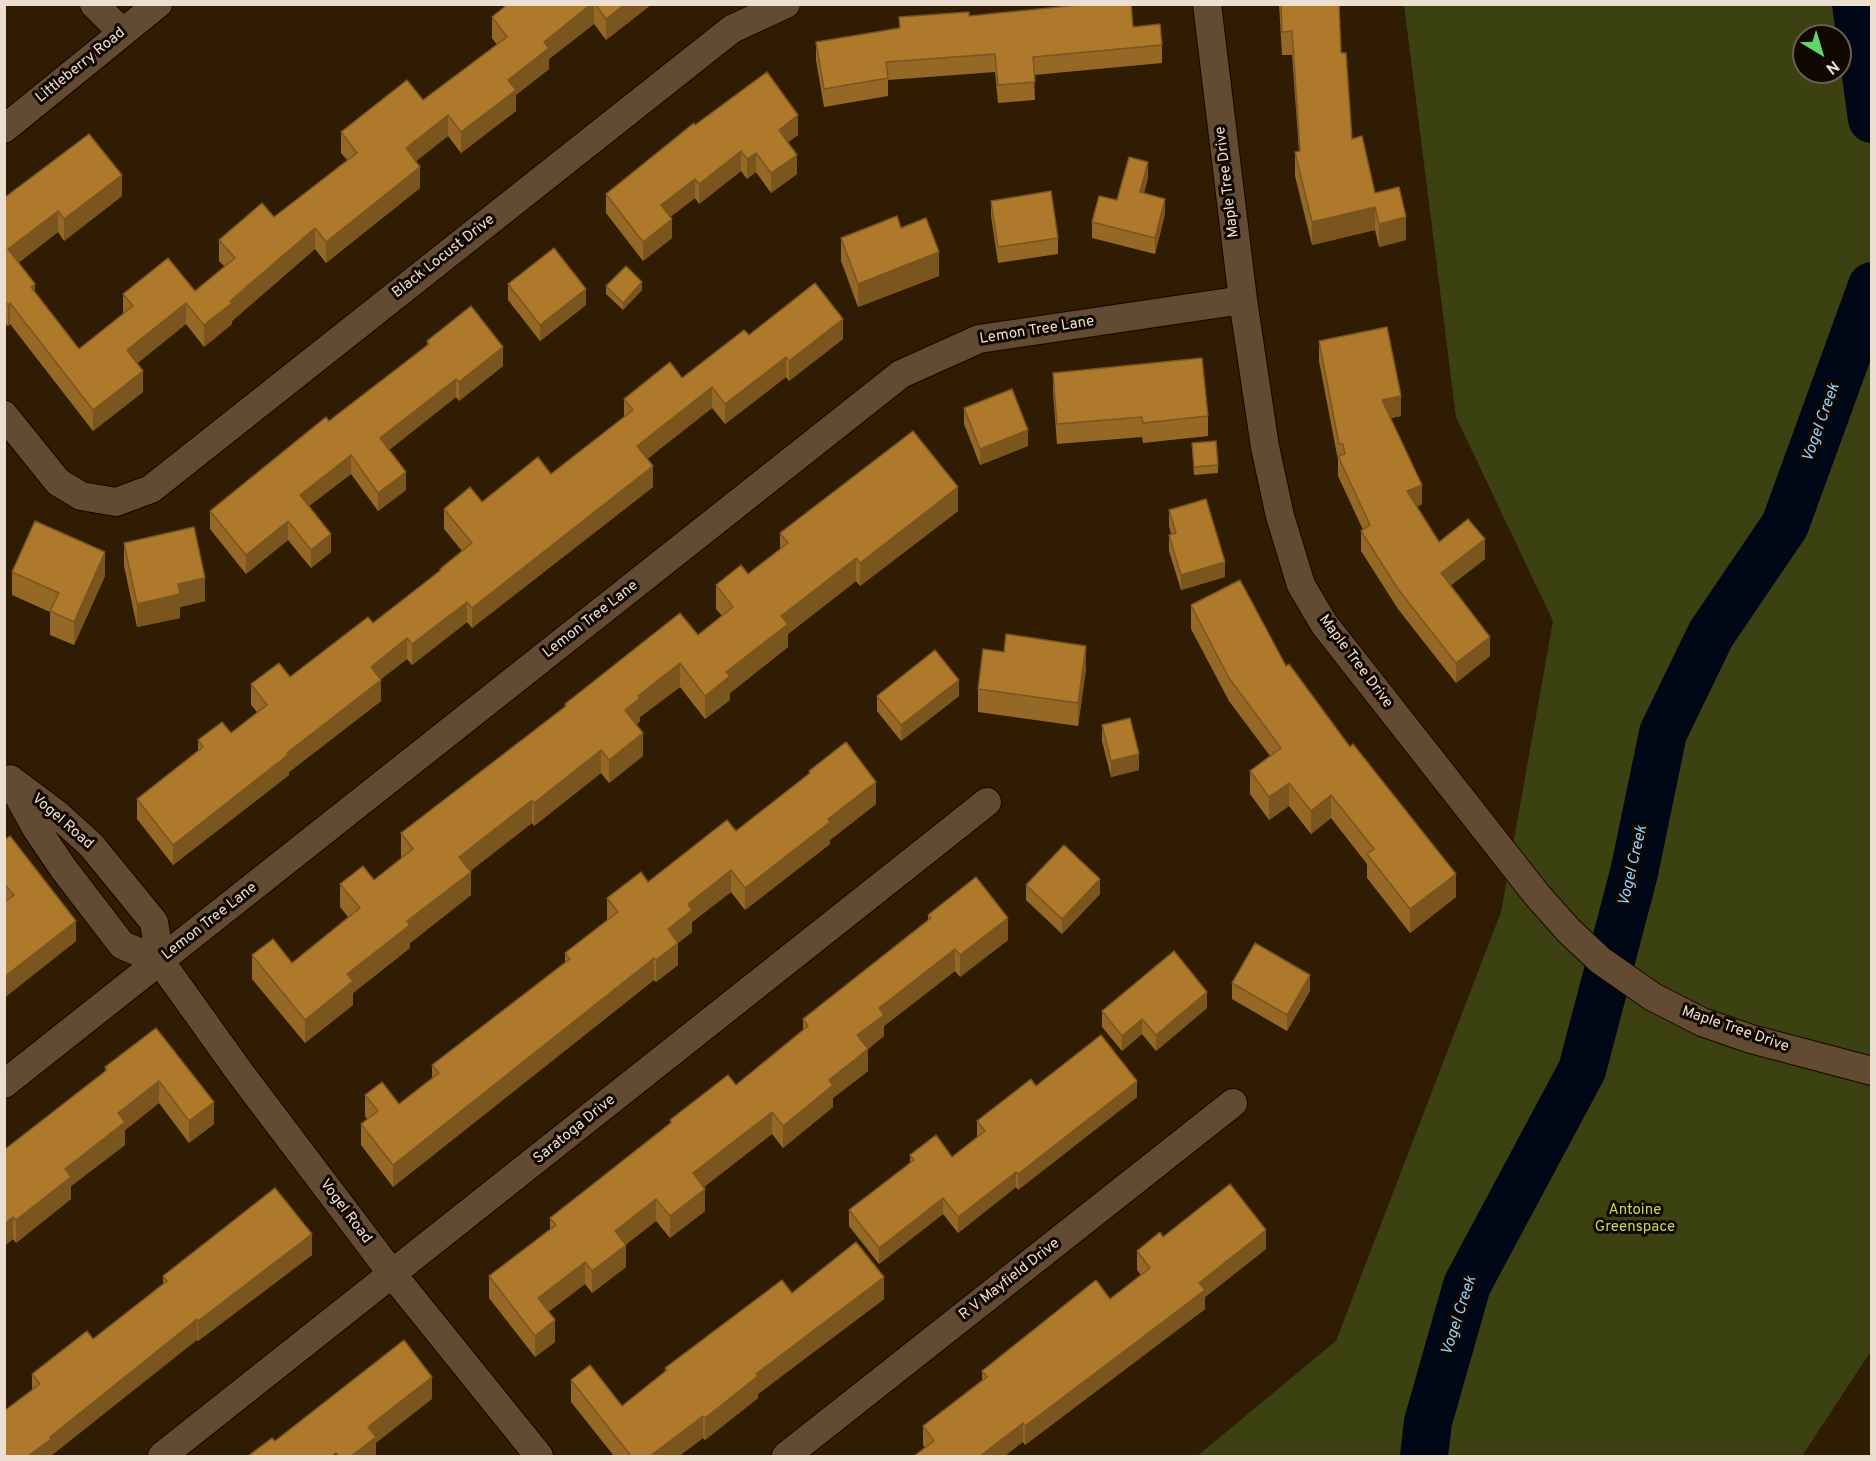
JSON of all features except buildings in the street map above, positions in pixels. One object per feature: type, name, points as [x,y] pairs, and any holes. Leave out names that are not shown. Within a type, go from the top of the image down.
[{"type":"street","points":[[94,4],[122,32]]},
{"type":"street","name":"Littleberry Road","points":[[4,129],[158,4]]},
{"type":"street","name":"Black Locust Drive","points":[[4,415],[58,482],[81,496],[116,502],[151,489],[732,29],[786,4]]},
{"type":"street","name":"Maple Tree Drive","points":[[1207,4],[1243,300],[1265,447],[1280,516],[1301,585],[1324,624],[1537,895],[1569,932],[1600,960],[1653,997],[1702,1022],[1751,1039],[1872,1071]]},
{"type":"street","name":"Lemon Tree Lane","points":[[4,1084],[901,374],[979,339],[1243,300]]},
{"type":"street","name":"Vogel Road","points":[[7,776],[36,828],[63,868],[122,945],[160,961]]},
{"type":"street","name":"Vogel Road","points":[[7,776],[58,814],[90,846],[154,922],[160,961],[241,1074],[393,1275],[539,1456]]},
{"type":"street","name":"Saratoga Drive","points":[[162,1456],[987,802]]},
{"type":"street","name":"R V Mayfield Drive","points":[[786,1456],[1233,1103]]},
{"type":"green space","name":"Antoine Greenspace","points":[[1404,5],[1871,5],[1871,1351],[1802,1456],[1197,1456],[1336,1341],[1501,912],[1553,621],[1456,417]]},
{"type":"waterway","name":"Vogel Creek","points":[[1856,4],[1872,119]]},
{"type":"waterway","name":"Vogel Creek","points":[[1424,1456],[1428,1422],[1467,1285],[1582,1070],[1634,873],[1663,733],[1711,634],[1785,525],[1872,286]]}]
